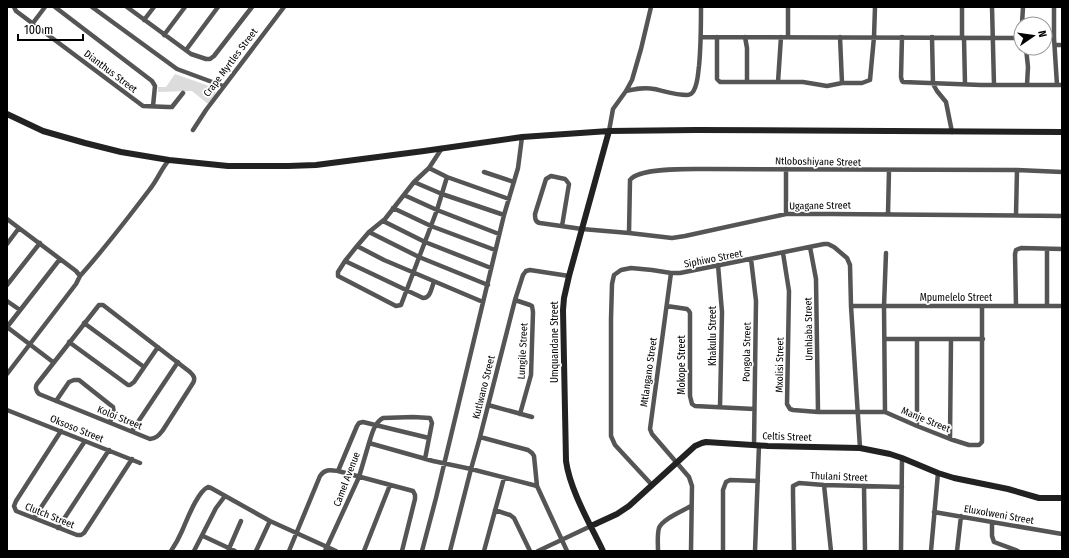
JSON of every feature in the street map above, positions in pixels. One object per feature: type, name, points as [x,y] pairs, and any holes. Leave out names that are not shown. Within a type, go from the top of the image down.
[{"type":"street","name":"Dianthus Street","points":[[14,7],[16,11],[139,104],[143,106],[172,107],[183,93]]},
{"type":"street","points":[[33,23],[45,7]]},
{"type":"street","points":[[55,7],[152,81],[155,86],[153,106]]},
{"type":"street","points":[[92,7],[177,69],[223,86]]},
{"type":"street","points":[[127,7],[191,54],[206,59],[210,59],[214,56],[252,7]]},
{"type":"street","points":[[144,20],[154,7]]},
{"type":"street","points":[[164,35],[185,7]]},
{"type":"street","points":[[186,50],[218,7]]},
{"type":"street","name":"Crape Myrtles Street","points":[[193,130],[223,86],[284,7]]},
{"type":"street","points":[[609,131],[613,109],[632,80],[651,7]]},
{"type":"street","points":[[626,91],[638,88],[652,88],[687,95],[692,93],[697,81],[701,37],[701,7]]},
{"type":"street","points":[[788,7],[788,37]]},
{"type":"street","points":[[717,37],[717,76],[718,80],[722,82],[804,82],[827,86],[842,83],[862,82],[870,80],[871,78],[874,37],[874,7]]},
{"type":"street","points":[[962,7],[965,84]]},
{"type":"street","points":[[992,7],[994,38],[994,85]]},
{"type":"street","points":[[902,37],[901,77],[902,81],[905,83],[1060,85],[1054,38],[1054,7]]},
{"type":"street","points":[[701,37],[1013,38]]},
{"type":"street","points":[[745,37],[747,52],[747,82]]},
{"type":"street","points":[[778,82],[781,37]]},
{"type":"street","points":[[840,37],[842,83]]},
{"type":"street","points":[[932,38],[933,84],[946,102],[952,132]]},
{"type":"street","points":[[1055,45],[1062,45]]},
{"type":"street","points":[[1027,56],[1027,85]]},
{"type":"street","points":[[7,114],[44,131],[121,152],[169,160],[228,166],[302,166],[522,137],[609,131],[815,130],[1062,132]]},
{"type":"street","points":[[7,118],[16,119]]},
{"type":"street","name":"Umquandane Street","points":[[603,551],[567,471],[563,310],[569,276],[609,131]]},
{"type":"street","points":[[422,551],[488,285],[499,234],[520,160],[522,137]]},
{"type":"street","points":[[442,148],[429,168],[414,182],[383,221],[369,232],[357,246],[345,261],[338,273],[338,276],[396,306],[400,306],[437,210],[447,177]]},
{"type":"street","points":[[7,374],[76,284],[80,276],[150,189],[169,160]]},
{"type":"street","points":[[429,168],[447,177],[509,199]]},
{"type":"street","points":[[786,169],[786,214]]},
{"type":"street","name":"Ntloboshiyane Street","points":[[629,233],[629,183],[631,178],[660,170],[1016,170],[1062,172]]},
{"type":"street","points":[[888,214],[889,170]]},
{"type":"street","points":[[1016,170],[1016,215]]},
{"type":"street","points":[[484,172],[514,182]]},
{"type":"street","name":"Ugagane Street","points":[[562,226],[569,184],[565,179],[551,176],[546,179],[535,214],[535,219],[540,224],[675,238],[786,214],[1062,216]]},
{"type":"street","points":[[414,182],[442,194],[504,215]]},
{"type":"street","points":[[404,195],[437,210],[499,234]]},
{"type":"street","points":[[393,208],[431,226],[495,250]]},
{"type":"street","points":[[7,219],[40,243],[80,276]]},
{"type":"street","points":[[383,221],[425,242],[491,268]]},
{"type":"street","points":[[7,244],[19,228]]},
{"type":"street","points":[[369,232],[419,257],[488,285]]},
{"type":"street","points":[[7,285],[40,243]]},
{"type":"street","name":"Siphiwo Street","points":[[652,486],[615,445],[611,436],[612,284],[614,275],[624,269],[638,268],[671,273],[688,272],[824,244],[834,247],[849,262],[851,268],[851,306],[860,448]]},
{"type":"street","points":[[357,246],[376,257],[483,302]]},
{"type":"street","name":"Umhlaba Street","points":[[810,247],[816,279],[818,412]]},
{"type":"street","points":[[1016,306],[1016,250],[1021,248],[1062,249]]},
{"type":"street","points":[[1047,249],[1048,306]]},
{"type":"street","points":[[885,412],[884,306],[886,252]]},
{"type":"street","name":"Mxolisi Street","points":[[783,253],[789,291],[787,404],[790,409],[818,412],[885,412]]},
{"type":"street","points":[[53,362],[7,327],[60,259]]},
{"type":"street","name":"Pongola Street","points":[[751,259],[756,301],[754,409],[758,480],[755,551]]},
{"type":"street","points":[[345,261],[421,297],[426,298],[429,295],[434,282]]},
{"type":"street","name":"Khakulu Street","points":[[718,265],[722,325],[720,407]]},
{"type":"street","name":"Kutlwano Street","points":[[450,551],[515,300],[524,275],[526,271],[530,270],[569,276]]},
{"type":"street","name":"Mtlangano Street","points":[[671,273],[650,429],[652,434],[691,480],[691,551]]},
{"type":"street","name":"Lungile Street","points":[[515,300],[530,304],[533,312],[531,375],[520,414]]},
{"type":"street","points":[[7,301],[20,310]]},
{"type":"street","name":"Koloi Street","points":[[103,305],[194,376],[194,381],[157,437],[150,439],[39,394],[36,388],[37,384],[84,323],[98,306],[103,305]]},
{"type":"street","name":"Mokope Street","points":[[667,306],[689,310],[690,396],[692,404],[696,406],[754,409]]},
{"type":"street","name":"Mpumelelo Street","points":[[851,306],[1062,306]]},
{"type":"street","name":"Manje Street","points":[[885,412],[950,439],[976,445],[979,445],[982,442],[982,306]]},
{"type":"street","points":[[84,323],[144,367]]},
{"type":"street","points":[[885,338],[951,340],[983,339]]},
{"type":"street","points":[[917,339],[917,426]]},
{"type":"street","points":[[950,439],[951,340]]},
{"type":"street","points":[[69,342],[128,385],[134,382],[158,347]]},
{"type":"street","points":[[132,431],[178,362]]},
{"type":"street","points":[[56,401],[69,382],[79,380],[113,407],[114,411],[110,422]]},
{"type":"street","points":[[488,405],[532,417]]},
{"type":"street","name":"Oksoso Street","points":[[7,410],[140,463]]},
{"type":"street","points":[[370,443],[375,425],[380,419],[387,417],[428,418],[431,419],[432,423],[425,459]]},
{"type":"street","points":[[338,471],[358,424],[363,422],[429,438]]},
{"type":"street","name":"Clutch Street","points":[[61,431],[14,504],[14,509],[16,511],[77,535],[83,534],[132,459]]},
{"type":"street","points":[[480,437],[528,450],[532,453],[534,456],[536,486],[567,551]]},
{"type":"street","points":[[34,518],[85,441]]},
{"type":"street","name":"Camel Avenue","points":[[326,549],[359,477],[370,443],[425,459],[536,486]]},
{"type":"street","name":"Celtis Street","points":[[538,551],[624,510],[696,446],[702,443],[860,448],[902,458],[954,478],[1008,489],[1033,497],[1062,498]]},
{"type":"street","points":[[58,528],[109,450]]},
{"type":"street","points":[[901,551],[902,458]]},
{"type":"street","points":[[289,551],[320,476],[322,472],[329,469],[414,492],[415,495],[402,551]]},
{"type":"street","points":[[931,551],[938,473]]},
{"type":"street","points":[[484,551],[504,478]]},
{"type":"street","points":[[722,551],[723,490],[726,482],[730,480],[758,480]]},
{"type":"street","name":"Thulani Street","points":[[794,551],[795,485],[800,483],[824,485],[902,486]]},
{"type":"street","points":[[364,551],[390,485]]},
{"type":"street","points":[[824,485],[831,551]]},
{"type":"street","points":[[864,486],[865,551]]},
{"type":"street","points":[[171,551],[181,534],[191,510],[204,489],[211,488],[326,549],[336,551]]},
{"type":"street","points":[[194,551],[216,508],[225,496]]},
{"type":"street","points":[[658,551],[660,526],[691,506]]},
{"type":"street","points":[[495,510],[510,515],[514,518],[530,551]]},
{"type":"street","name":"Eluxolweni Street","points":[[934,512],[1062,534]]},
{"type":"street","points":[[958,551],[961,516]]},
{"type":"street","points":[[256,551],[270,520]]},
{"type":"street","points":[[229,550],[241,521]]},
{"type":"street","points":[[992,522],[992,536],[994,542],[1018,551]]},
{"type":"street","points":[[203,536],[229,550],[235,551]]},
{"type":"shaded area","points":[[175,74],[212,87],[215,91],[214,96],[208,104],[192,91],[158,92],[158,87],[166,87]]}]
